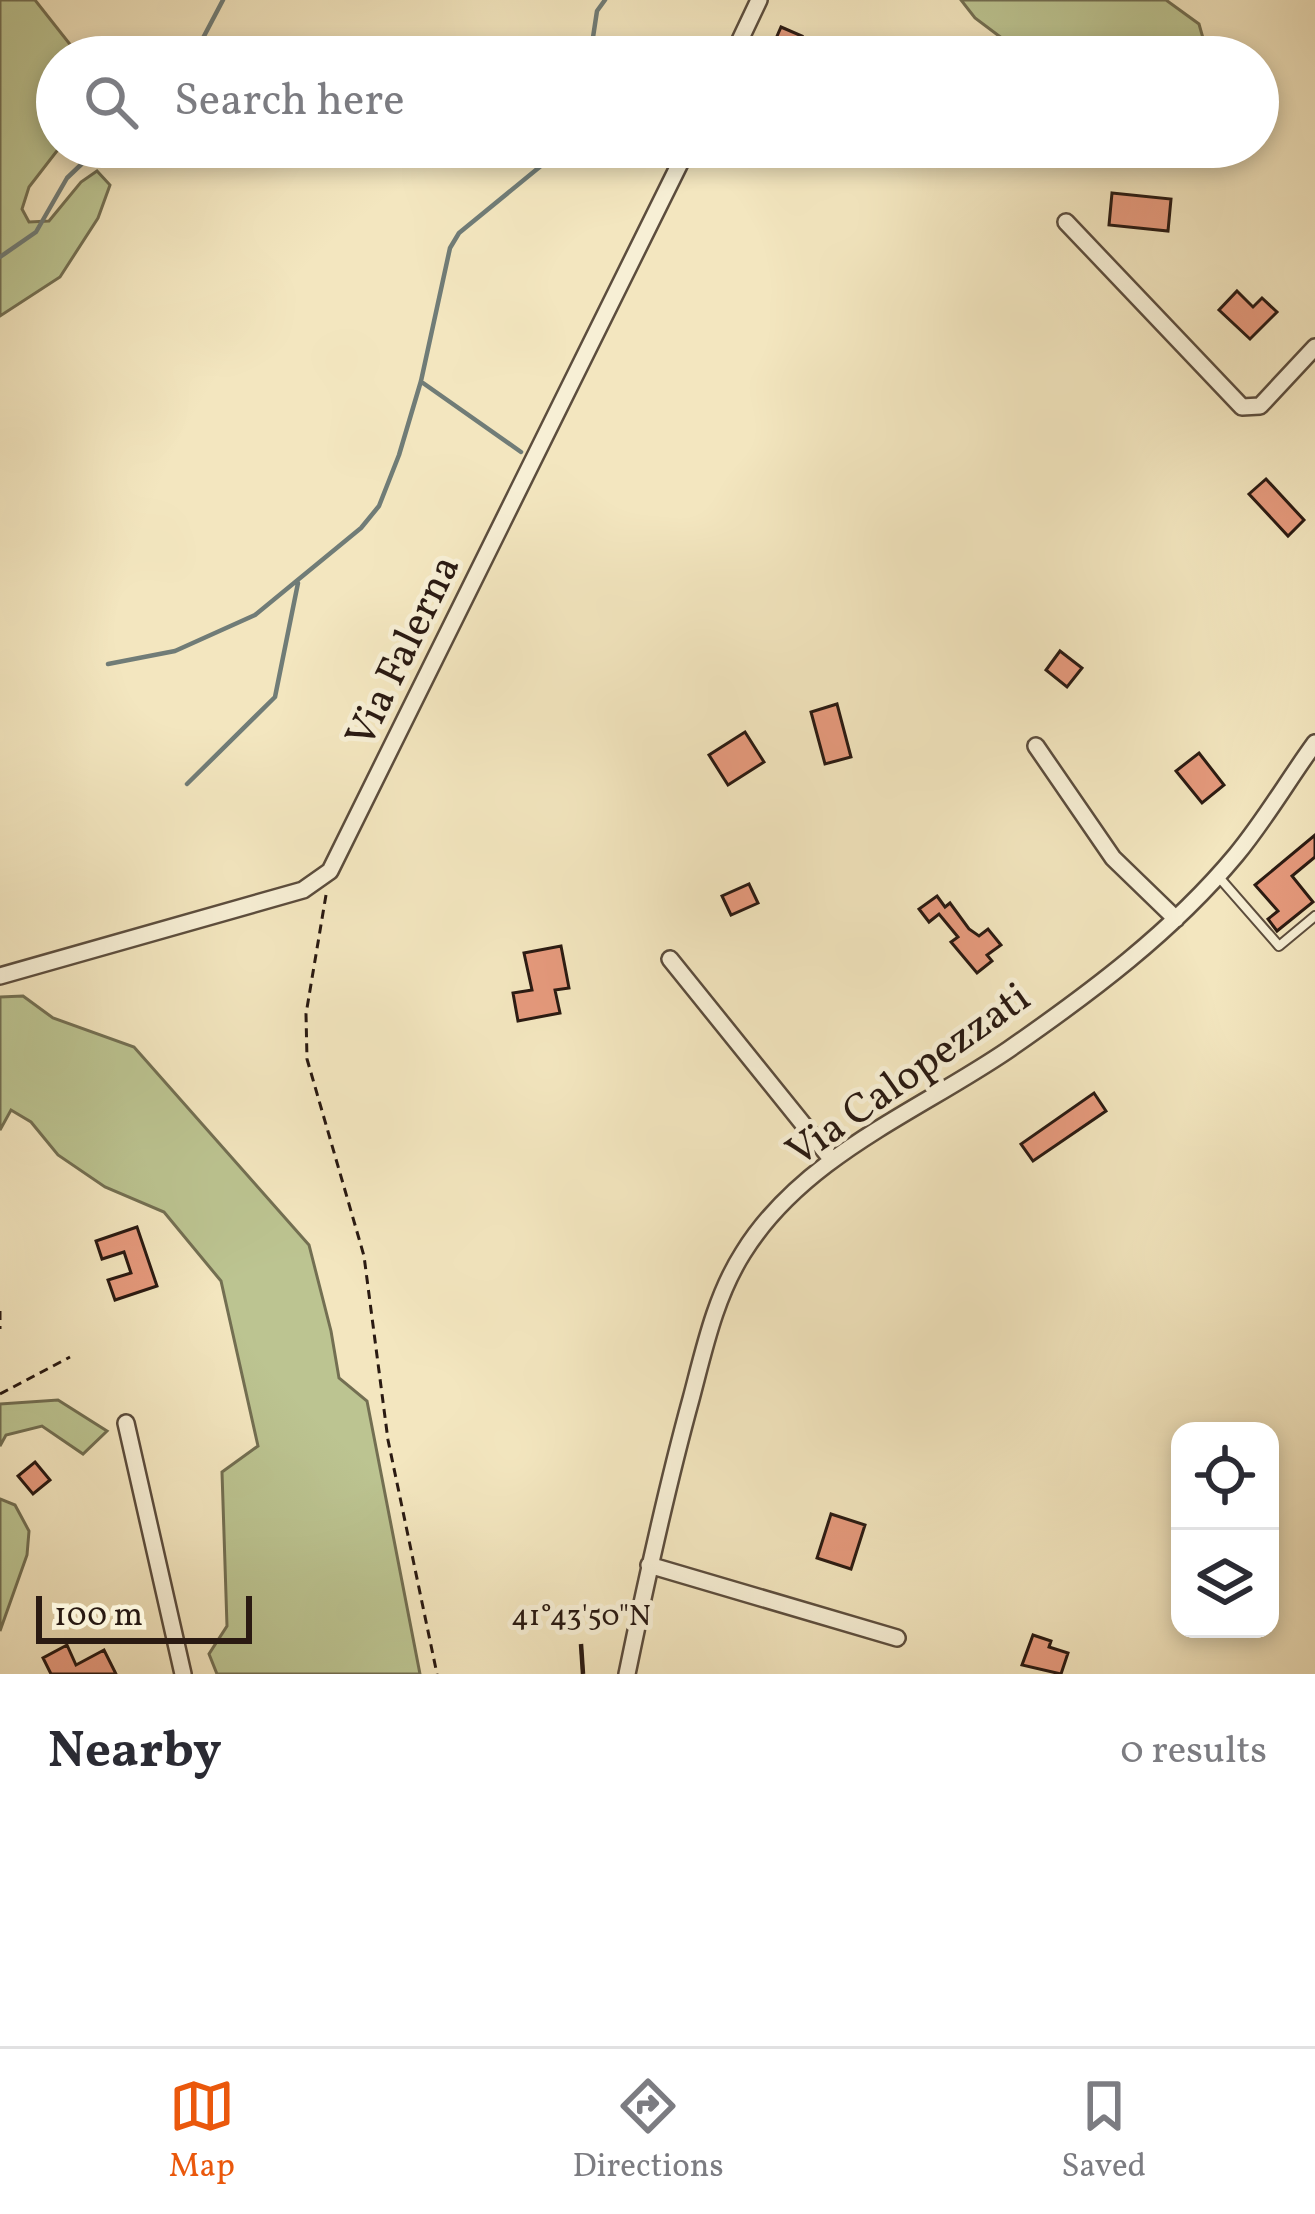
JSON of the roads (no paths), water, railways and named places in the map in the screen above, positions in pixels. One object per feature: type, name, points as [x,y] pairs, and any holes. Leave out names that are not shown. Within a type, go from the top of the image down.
[{"type":"street","points":[[742,36],[759,0]]},
{"type":"street","name":"Via Falerna","points":[[0,976],[303,890],[327,874],[678,168]]},
{"type":"street","points":[[1066,222],[1242,407],[1260,406],[1315,347]]},
{"type":"street","name":"Via Calopezzati","points":[[627,1674],[649,1565],[703,1352],[726,1286],[745,1250],[766,1222],[832,1160],[1008,1050],[1177,919],[1252,833],[1315,743]]},
{"type":"street","points":[[1036,746],[1113,857],[1177,919]]},
{"type":"street","points":[[670,958],[832,1160]]},
{"type":"street","points":[[126,1424],[183,1674]]},
{"type":"street","points":[[649,1565],[897,1638]]},
{"type":"lane","points":[[1217,875],[1279,946],[1315,916]]},
{"type":"waterway","points":[[204,36],[223,0]]},
{"type":"waterway","points":[[593,36],[597,11],[605,0]]},
{"type":"waterway","points":[[0,257],[36,232],[77,168]]},
{"type":"waterway","points":[[108,664],[175,651],[255,615],[361,528],[379,506],[399,455],[421,381],[450,248],[459,233],[538,168]]},
{"type":"waterway","points":[[423,383],[521,452]]},
{"type":"waterway","points":[[187,784],[275,697],[298,583]]}]
